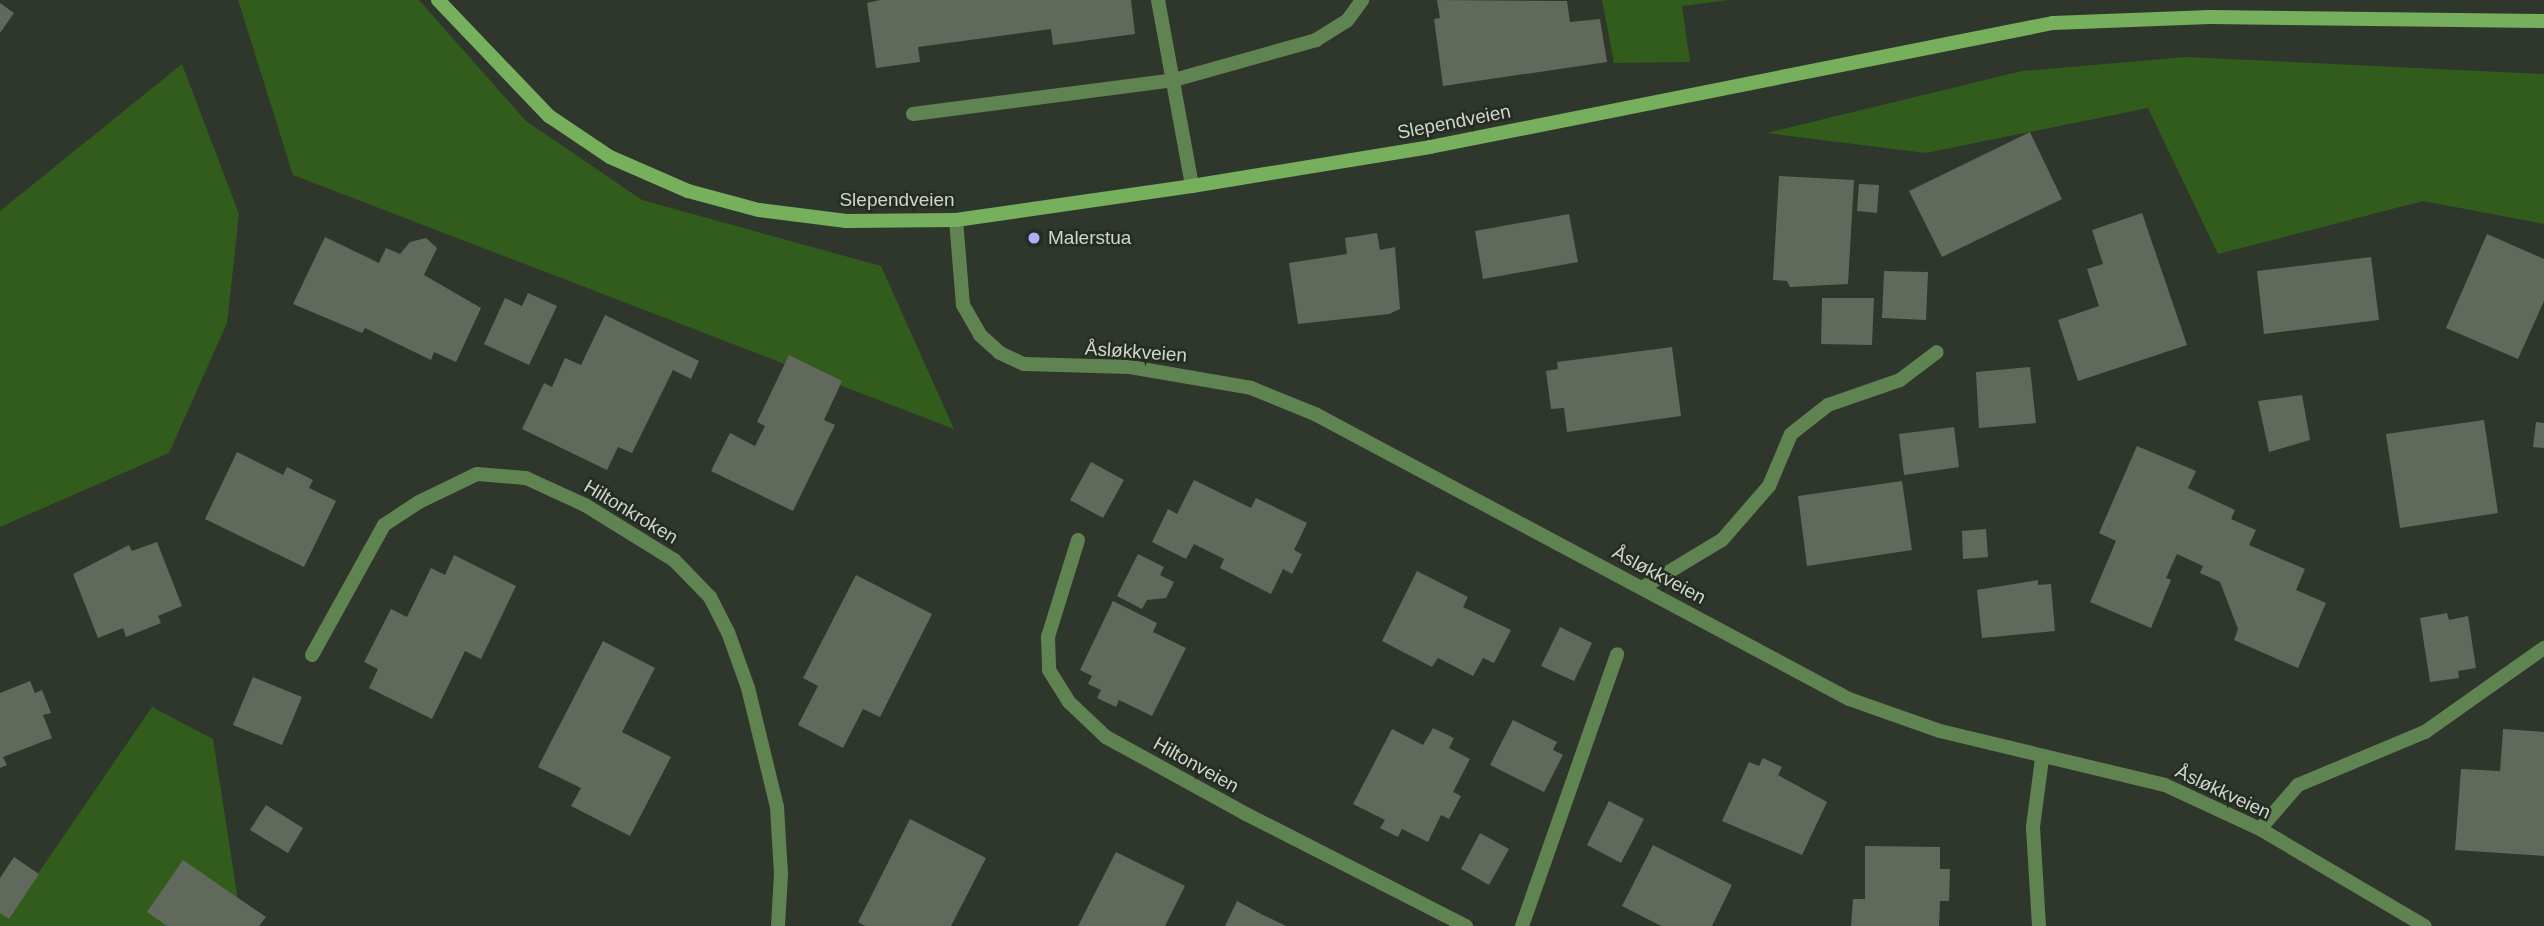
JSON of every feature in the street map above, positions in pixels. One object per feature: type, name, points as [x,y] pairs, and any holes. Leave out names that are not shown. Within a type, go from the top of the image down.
[{"type":"main road","name":"Slependveien","points":[[438,0],[549,116],[645,176],[688,191],[797,216],[956,220],[1192,186],[1430,147],[2053,23],[2197,17],[2544,21]]},
{"type":"street","points":[[1158,0],[1192,186]]},
{"type":"street","points":[[913,114],[1174,80],[1316,40],[1347,21],[1362,0]]},
{"type":"street","name":"Åsløkkveien","points":[[956,220],[963,305],[980,335],[1000,353],[1024,364],[1130,366],[1251,388],[1315,414],[1849,699],[1940,731],[2042,758],[2165,785],[2260,829],[2425,926]]},
{"type":"street","points":[[1642,589],[1722,540],[1769,486],[1791,433],[1828,405],[1900,380],[1937,352]]},
{"type":"street","name":"Hiltonkroken","points":[[312,655],[384,525],[419,502],[477,474],[526,478],[585,505],[674,560],[710,597],[728,632],[748,688],[776,807],[781,874],[778,926]]},
{"type":"street","name":"Hiltonveien","points":[[1077,540],[1048,638],[1049,670],[1069,702],[1106,737],[1246,814],[1466,926]]},
{"type":"street","points":[[2260,829],[2298,785],[2424,732],[2544,648]]},
{"type":"street","points":[[1522,926],[1616,654]]},
{"type":"street","points":[[2039,926],[2033,827],[2042,758]]},
{"type":"green space","points":[[238,0],[419,0],[526,121],[642,200],[881,266],[954,429],[293,175]]},
{"type":"green space","points":[[1602,0],[1729,0],[1682,6],[1690,62],[1614,63]]},
{"type":"green space","points":[[2186,57],[2544,74],[2544,224],[2423,201],[2218,254],[2148,108],[1926,153],[1767,133],[2022,71]]},
{"type":"green space","points":[[182,64],[239,214],[227,323],[169,453],[0,527],[0,211]]},
{"type":"green space","points":[[152,707],[213,739],[242,926],[0,926],[0,889],[37,875]]},
{"type":"building","points":[[880,0],[1131,0],[1135,34],[1053,45],[1051,29],[918,47],[920,62],[876,68],[867,3]]},
{"type":"building","points":[[1437,0],[1567,1],[1570,22],[1600,19],[1607,62],[1443,86],[1434,19],[1440,18]]},
{"type":"building","points":[[0,3],[14,13],[0,33]]},
{"type":"building","points":[[2030,132],[2062,199],[1942,257],[1909,191]]},
{"type":"building","points":[[1779,176],[1854,180],[1848,284],[1790,287],[1787,281],[1773,280]]},
{"type":"building","points":[[1859,184],[1879,185],[1877,213],[1857,211]]},
{"type":"building","points":[[2142,213],[2187,345],[2078,381],[2058,320],[2099,306],[2087,269],[2103,264],[2092,230]]},
{"type":"building","points":[[1569,214],[1578,262],[1483,279],[1475,231]]},
{"type":"building","points":[[1377,233],[1380,250],[1395,247],[1400,309],[1389,314],[1298,324],[1289,263],[1347,254],[1345,238]]},
{"type":"building","points":[[2487,234],[2544,259],[2544,301],[2518,359],[2446,328]]},
{"type":"building","points":[[325,237],[379,263],[386,248],[400,254],[410,242],[426,238],[437,248],[424,275],[481,308],[456,362],[434,352],[431,360],[365,328],[362,333],[293,304]]},
{"type":"building","points":[[2371,257],[2379,320],[2264,334],[2257,271]]},
{"type":"building","points":[[1884,271],[1928,272],[1926,320],[1882,318]]},
{"type":"building","points":[[528,293],[557,306],[529,365],[484,344],[505,298],[522,306]]},
{"type":"building","points":[[1822,298],[1874,298],[1872,345],[1821,344]]},
{"type":"building","points":[[605,315],[699,361],[691,379],[673,370],[632,453],[618,447],[607,470],[522,429],[544,383],[552,387],[565,358],[581,365]]},
{"type":"building","points":[[1672,347],[1681,416],[1567,432],[1564,408],[1551,409],[1546,371],[1558,369],[1557,362]]},
{"type":"building","points":[[789,355],[842,381],[824,420],[835,425],[793,511],[711,471],[730,433],[755,446],[765,426],[757,422]]},
{"type":"building","points":[[2030,367],[2036,423],[1979,428],[1976,372]]},
{"type":"building","points":[[2302,395],[2310,440],[2269,452],[2258,401]]},
{"type":"building","points":[[2484,420],[2498,513],[2400,528],[2386,434]]},
{"type":"building","points":[[2536,422],[2544,423],[2544,448],[2533,447]]},
{"type":"building","points":[[1954,427],[1959,467],[1904,475],[1899,434]]},
{"type":"building","points":[[2137,446],[2196,471],[2188,488],[2235,510],[2231,519],[2256,530],[2249,545],[2305,569],[2296,590],[2326,603],[2298,668],[2234,640],[2238,629],[2220,582],[2200,573],[2203,566],[2177,554],[2166,578],[2171,580],[2151,628],[2090,602],[2116,541],[2099,533]]},
{"type":"building","points":[[237,452],[283,475],[287,467],[313,480],[309,488],[336,501],[304,567],[205,519]]},
{"type":"building","points":[[1091,462],[1124,480],[1103,518],[1070,500]]},
{"type":"building","points":[[1194,480],[1251,508],[1256,498],[1307,523],[1294,550],[1302,554],[1292,574],[1283,569],[1271,594],[1220,568],[1224,559],[1194,544],[1186,559],[1152,542],[1168,509],[1177,514]]},
{"type":"building","points":[[1902,481],[1912,550],[1807,566],[1798,496]]},
{"type":"building","points":[[1986,529],[1988,557],[1963,559],[1962,531]]},
{"type":"building","points":[[157,542],[182,606],[158,616],[161,623],[126,637],[123,628],[98,638],[73,574],[129,545],[132,551]]},
{"type":"building","points":[[1138,554],[1164,567],[1160,575],[1174,582],[1166,598],[1147,600],[1142,609],[1117,596]]},
{"type":"building","points":[[454,555],[516,586],[481,659],[465,651],[432,719],[369,688],[378,669],[364,662],[391,609],[407,617],[431,568],[445,575]]},
{"type":"building","points":[[1417,571],[1468,597],[1463,607],[1511,630],[1494,663],[1483,658],[1473,676],[1438,658],[1432,667],[1382,641]]},
{"type":"building","points":[[856,575],[932,614],[880,717],[863,709],[843,748],[798,725],[818,686],[803,678]]},
{"type":"building","points":[[2038,580],[2038,585],[2051,584],[2055,631],[1982,638],[1977,590]]},
{"type":"building","points":[[1113,601],[1157,623],[1153,632],[1186,648],[1152,716],[1119,700],[1116,707],[1097,698],[1101,690],[1088,684],[1092,676],[1080,670]]},
{"type":"building","points":[[2447,613],[2449,620],[2468,616],[2476,668],[2458,671],[2459,678],[2430,682],[2420,618]]},
{"type":"building","points":[[1560,627],[1592,643],[1574,681],[1541,666]]},
{"type":"building","points":[[603,641],[655,668],[622,732],[671,757],[630,836],[571,806],[581,788],[538,767]]},
{"type":"building","points":[[253,677],[302,697],[282,745],[233,725]]},
{"type":"building","points":[[30,681],[35,693],[42,690],[51,713],[43,715],[52,738],[3,757],[7,765],[0,768],[0,693]]},
{"type":"building","points":[[1513,720],[1557,742],[1553,750],[1563,755],[1544,792],[1490,765]]},
{"type":"building","points":[[1433,728],[1454,738],[1449,748],[1470,759],[1453,792],[1461,796],[1449,819],[1441,815],[1428,842],[1402,829],[1398,837],[1380,828],[1385,820],[1353,804],[1392,729],[1423,745]]},
{"type":"building","points":[[2503,729],[2544,732],[2544,856],[2455,850],[2461,769],[2500,771]]},
{"type":"building","points":[[1763,758],[1782,767],[1778,775],[1827,802],[1802,855],[1722,821],[1749,762],[1759,766]]},
{"type":"building","points":[[1609,801],[1644,819],[1621,863],[1587,845]]},
{"type":"building","points":[[266,805],[303,828],[288,853],[250,830]]},
{"type":"building","points":[[910,819],[986,858],[951,926],[865,926],[858,922]]},
{"type":"building","points":[[1480,833],[1509,849],[1489,885],[1461,869]]},
{"type":"building","points":[[1653,845],[1732,885],[1712,926],[1661,926],[1622,906]]},
{"type":"building","points":[[1865,846],[1940,847],[1940,869],[1950,869],[1949,901],[1940,901],[1939,926],[1851,926],[1853,899],[1865,899]]},
{"type":"building","points":[[1116,852],[1185,886],[1165,926],[1078,926]]},
{"type":"building","points":[[14,857],[39,874],[9,919],[0,913],[0,878]]},
{"type":"building","points":[[183,860],[266,917],[259,926],[167,926],[147,912]]},
{"type":"building","points":[[1237,901],[1261,914],[1286,926],[1225,926]]},
{"type":"place","name":"Malerstua","points":[[1034,238]]}]
